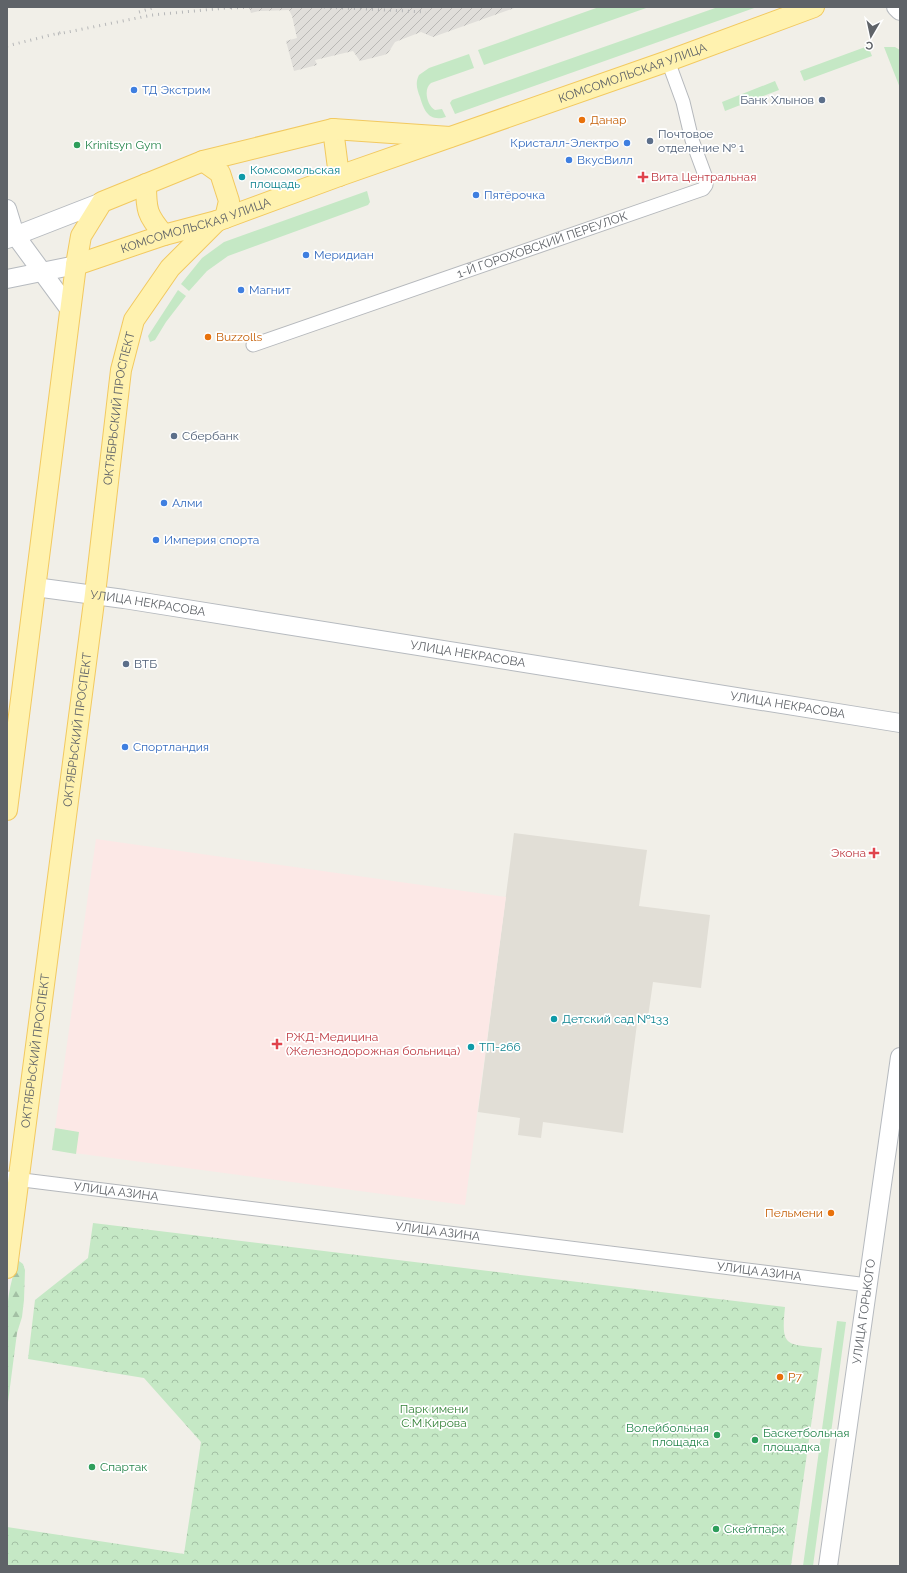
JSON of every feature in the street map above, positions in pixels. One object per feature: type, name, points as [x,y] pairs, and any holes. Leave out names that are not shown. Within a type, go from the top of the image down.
[{"type":"main road","name":"КОМСОМОЛЬСКАЯ УЛИЦА","points":[[76,264],[164,235],[221,220],[339,176],[668,61],[814,7]]},
{"type":"main road","name":"КОМСОМОЛЬСКАЯ УЛИЦА","points":[[102,202],[203,161],[333,129],[450,137]]},
{"type":"main road","points":[[333,129],[339,176]]},
{"type":"main road","points":[[203,161],[220,173],[229,201],[221,220]]},
{"type":"main road","points":[[146,184],[146,206],[152,220],[164,235]]},
{"type":"main road","points":[[7,810],[76,264],[81,236],[102,202]]},
{"type":"main road","name":"ОКТЯБРЬСКИЙ ПРОСПЕКТ","points":[[7,1268],[13,1179],[95,594],[121,370],[134,320],[170,268],[221,220]]},
{"type":"street","points":[[896,7],[900,11]]},
{"type":"street","name":"1-Й ГОРОХОВСКИЙ ПЕРЕУЛОК","points":[[253,345],[704,189],[706,185],[706,178],[690,133],[683,102],[668,61]]},
{"type":"street","name":"КОМСОМОЛЬСКАЯ УЛИЦА","points":[[11,237],[102,202]]},
{"type":"street","points":[[7,209],[11,237],[42,272],[70,310]]},
{"type":"street","name":"КОМСОМОЛЬСКАЯ УЛИЦА","points":[[7,279],[76,264]]},
{"type":"street","name":"УЛИЦА НЕКРАСОВА","points":[[35,587],[95,594],[900,723]]},
{"type":"street","name":"УЛИЦА ГОРЬКОГО","points":[[828,1566],[900,1057]]},
{"type":"street","name":"УЛИЦА АЗИНА","points":[[13,1179],[868,1285]]},
{"type":"shaded area","points":[[249,7],[517,7],[433,37],[421,32],[395,42],[388,53],[384,55],[360,61],[353,51],[315,60],[317,65],[294,71],[286,41],[297,38],[292,16],[289,10],[259,11],[251,13]]},
{"type":"shaded area","points":[[514,833],[647,850],[639,906],[710,915],[701,988],[653,982],[648,1017],[638,1016],[623,1133],[543,1122],[541,1138],[518,1135],[520,1118],[478,1112]]},
{"type":"shaded area","name":"РЖД-Медицина (Железнодорожная больница)","points":[[96,839],[506,897],[465,1205],[52,1150]]},
{"type":"green space","points":[[599,7],[649,7],[484,65],[478,50]]},
{"type":"green space","points":[[718,7],[757,7],[455,114],[450,103],[452,100]]},
{"type":"green space","points":[[868,46],[872,56],[804,81],[800,71]]},
{"type":"green space","points":[[884,47],[895,47],[900,50],[900,88]]},
{"type":"green space","points":[[469,54],[474,68],[431,83],[427,89],[428,101],[432,108],[435,110],[442,109],[446,117],[431,117],[426,111],[418,91],[417,83],[419,75],[429,68]]},
{"type":"green space","points":[[775,81],[779,90],[725,111],[722,102]]},
{"type":"green space","points":[[367,191],[370,202],[368,205],[228,256],[207,271],[189,291],[181,284],[202,258],[224,242]]},
{"type":"green space","points":[[178,290],[186,296],[166,322],[155,340],[150,342],[148,336]]},
{"type":"green space","points":[[55,1128],[79,1132],[76,1154],[52,1150]]},
{"type":"green space","name":"Парк имени С.М.Кирова","points":[[93,1223],[785,1307],[784,1330],[788,1341],[800,1346],[822,1348],[791,1566],[7,1566],[7,1527],[184,1554],[201,1442],[144,1378],[28,1359],[35,1300],[88,1258]]},
{"type":"green space","points":[[19,1261],[23,1264],[25,1270],[24,1300],[22,1317],[17,1333],[7,1410],[7,1313],[9,1293],[13,1276]]},
{"type":"green space","points":[[837,1321],[846,1322],[813,1566],[803,1566]]},
{"type":"railway","points":[[139,12],[156,7]]},
{"type":"railway","points":[[58,34],[152,15],[236,7]]},
{"type":"railway","points":[[231,8],[251,7]]},
{"type":"railway","points":[[324,7],[426,12]]},
{"type":"railway","points":[[7,46],[63,32]]},
{"type":"place","name":"ТД Экстрим","points":[[134,90]]},
{"type":"place","name":"Банк Хлынов","points":[[822,100]]},
{"type":"place","name":"Данар","points":[[582,120]]},
{"type":"place","name":"Почтовое отделение № 1","points":[[650,141]]},
{"type":"place","name":"Кристалл-Электро","points":[[627,143]]},
{"type":"place","name":"Krinitsyn Gym","points":[[77,145]]},
{"type":"place","name":"ВкусВилл","points":[[569,160]]},
{"type":"place","name":"Комсомольская площадь","points":[[242,177]]},
{"type":"place","name":"Вита Центральная","points":[[643,177]]},
{"type":"place","name":"Пятёрочка","points":[[476,195]]},
{"type":"place","name":"Меридиан","points":[[306,255]]},
{"type":"place","name":"Магнит","points":[[241,290]]},
{"type":"place","name":"Buzzolls","points":[[208,337]]},
{"type":"place","name":"Сбербанк","points":[[174,436]]},
{"type":"place","name":"Алми","points":[[164,503]]},
{"type":"place","name":"Империя спорта","points":[[156,540]]},
{"type":"place","name":"ВТБ","points":[[126,664]]},
{"type":"place","name":"Спортландия","points":[[125,747]]},
{"type":"place","name":"Экона","points":[[874,853]]},
{"type":"place","name":"Детский сад №133","points":[[554,1019]]},
{"type":"place","name":"РЖД-Медицина (Железнодорожная больница)","points":[[277,1044]]},
{"type":"place","name":"ТП-266","points":[[471,1047]]},
{"type":"place","name":"Пельмени","points":[[831,1213]]},
{"type":"place","name":"Р7","points":[[780,1377]]},
{"type":"place","name":"Волейбольная площадка","points":[[717,1435]]},
{"type":"place","name":"Баскетбольная площадка","points":[[755,1440]]},
{"type":"place","name":"Спартак","points":[[92,1467]]},
{"type":"place","name":"Скейтпарк","points":[[716,1529]]}]
